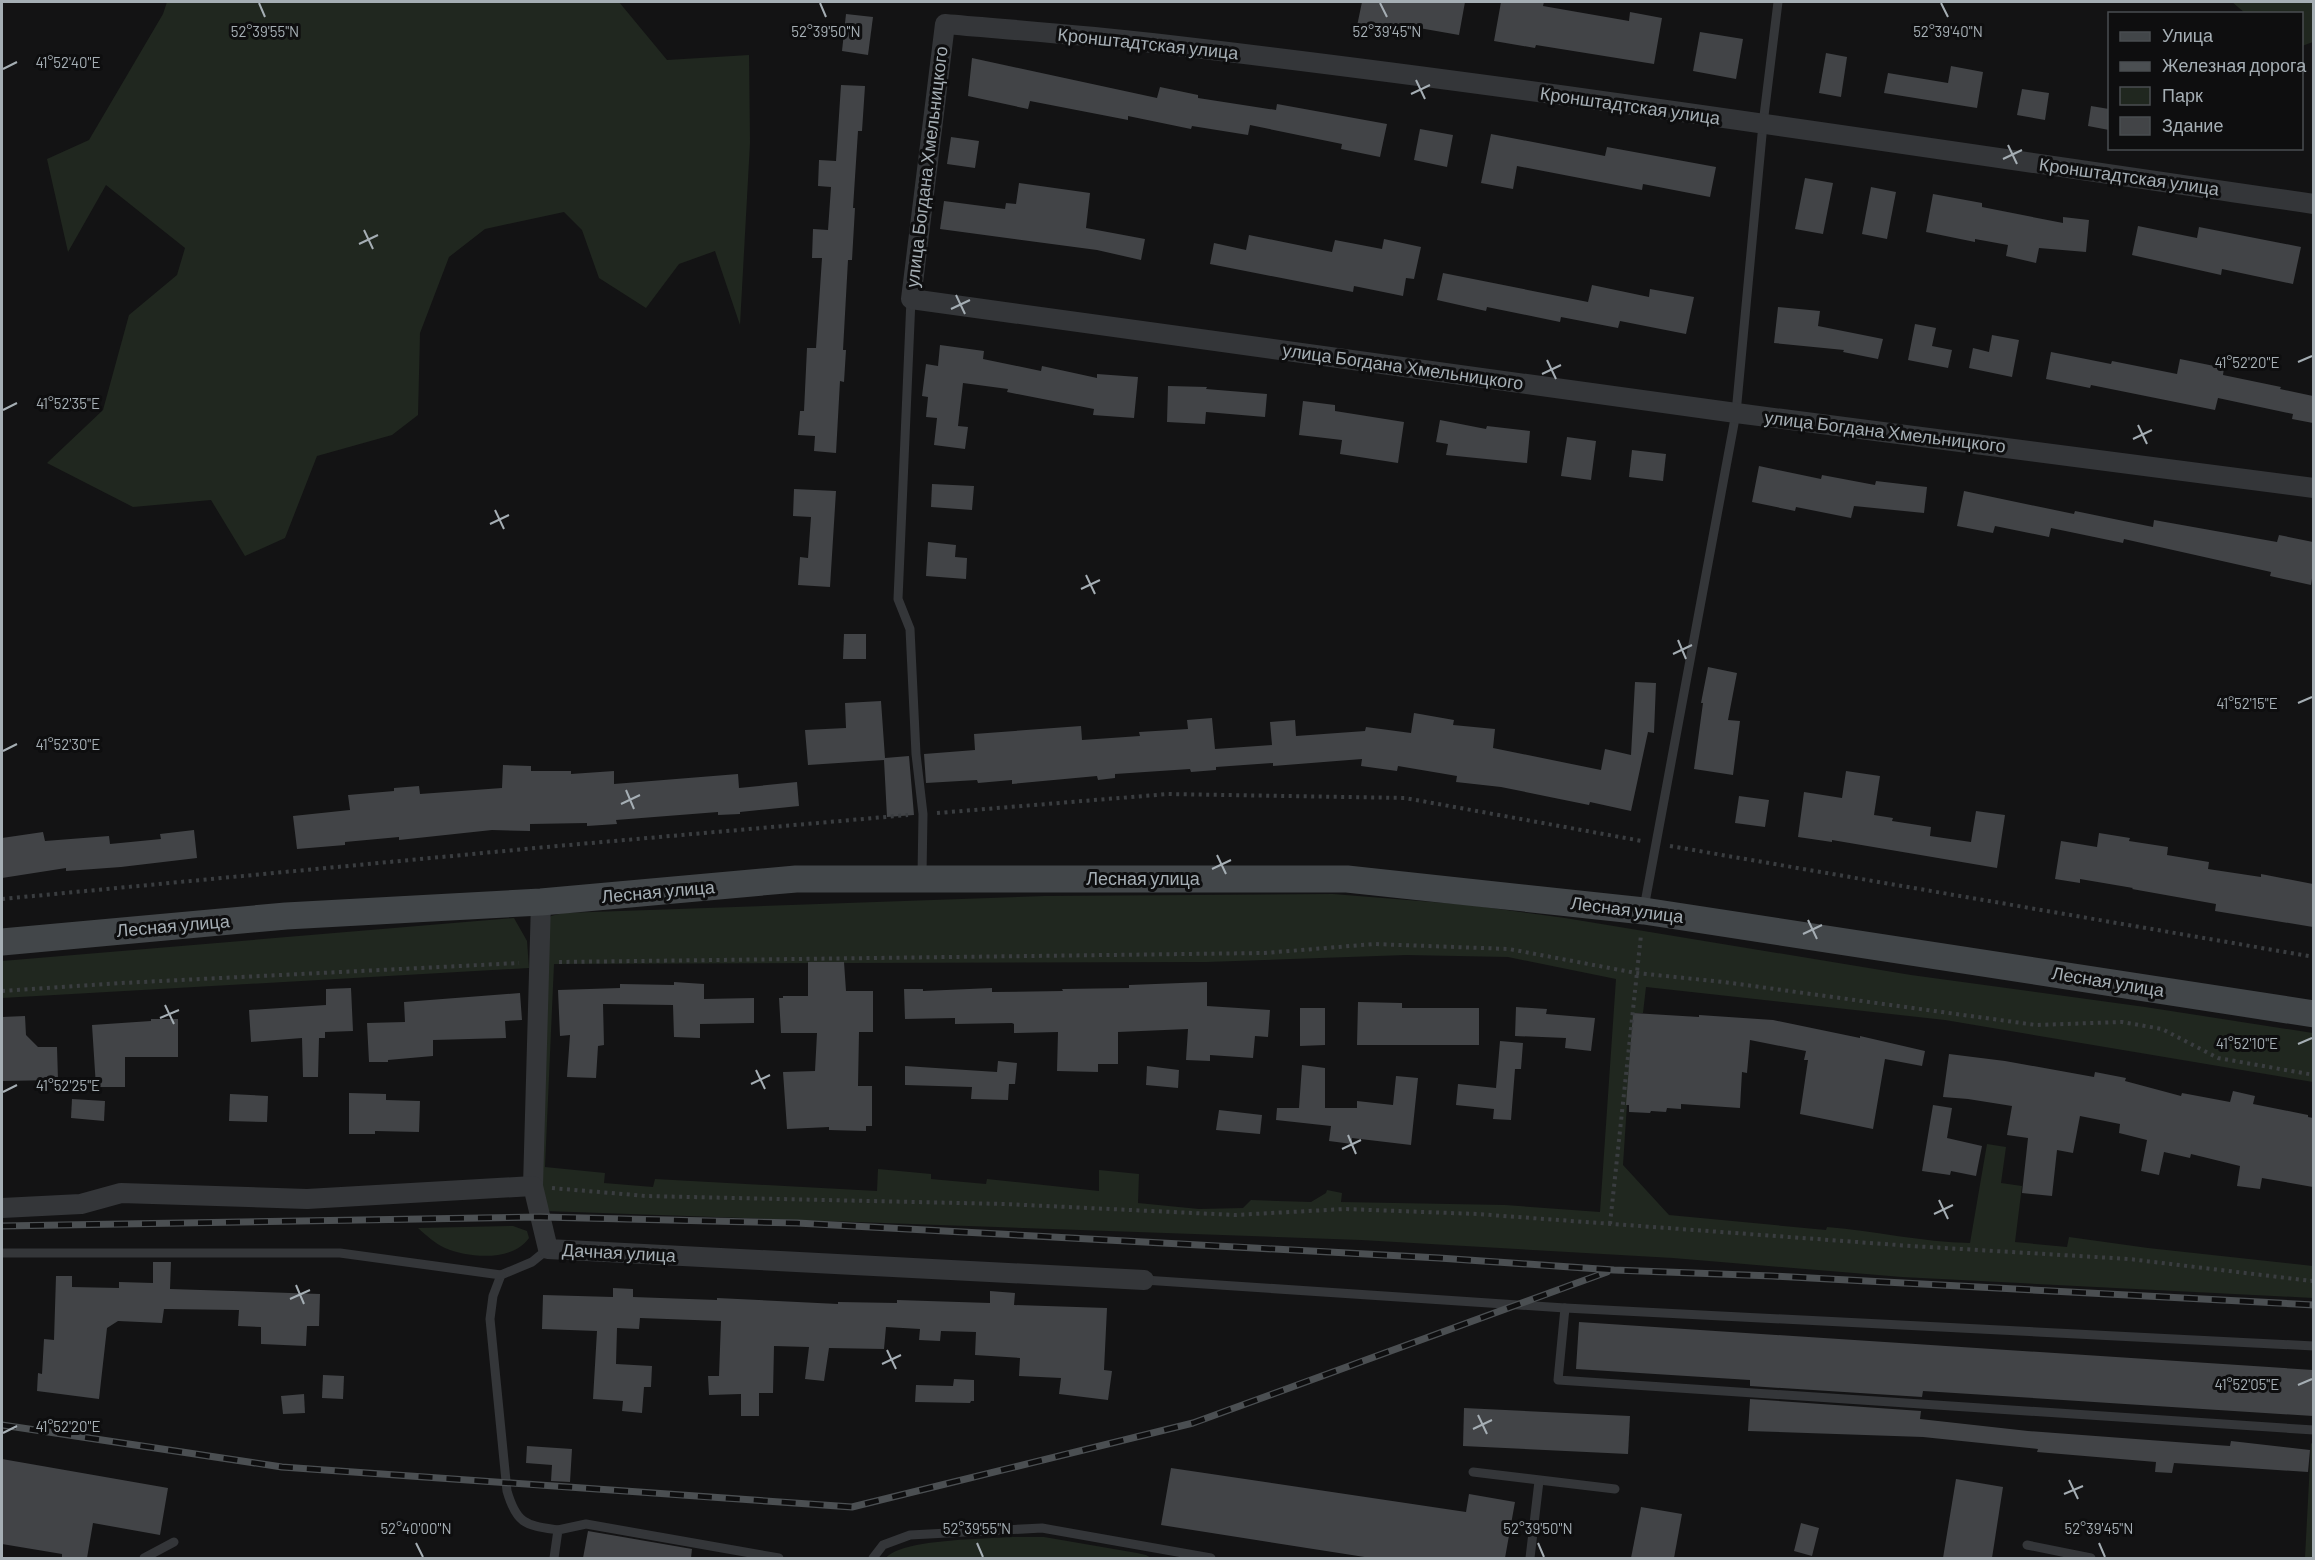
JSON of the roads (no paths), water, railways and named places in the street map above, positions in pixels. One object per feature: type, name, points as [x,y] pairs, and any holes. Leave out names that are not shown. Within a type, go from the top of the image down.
[{"type":"street","name":"Кронштадтская улица","points":[[945,24],[1242,54],[1763,124],[2313,204]]},
{"type":"street","name":"улица Богдана Хмельницкого","points":[[945,24],[911,299],[1736,413],[2313,488]]},
{"type":"street","name":"Лесная улица","points":[[2,942],[286,916],[541,902],[796,879],[1347,879],[1644,911],[2313,1014]]},
{"type":"street","name":"Дачная улица","points":[[541,902],[533,1186],[548,1250],[1144,1280]]},
{"type":"street","points":[[2,1208],[81,1204],[121,1193],[307,1199],[533,1186]]},
{"type":"lane","points":[[1644,911],[1736,413],[1763,124],[1778,2]]},
{"type":"lane","points":[[911,299],[898,598],[910,629],[916,754],[923,814],[922,879]]},
{"type":"lane","points":[[2,1253],[340,1253],[501,1275],[532,1262],[548,1250]]},
{"type":"lane","points":[[501,1275],[490,1319],[507,1491],[512,1508],[519,1520],[529,1526],[558,1530],[586,1524],[779,1558]]},
{"type":"lane","points":[[1144,1280],[1565,1308],[2313,1346]]},
{"type":"lane","points":[[1565,1308],[1558,1380],[2313,1430]]},
{"type":"lane","points":[[1473,1472],[1615,1489]]},
{"type":"lane","points":[[1530,1558],[1539,1481]]},
{"type":"lane","points":[[873,1558],[883,1545],[910,1535],[1042,1528],[1211,1558]]},
{"type":"lane","points":[[554,1558],[558,1530]]},
{"type":"lane","points":[[144,1558],[174,1542]]},
{"type":"lane","points":[[2027,1545],[2091,1558]]},
{"type":"railway","points":[[2,1226],[541,1217],[797,1223],[1439,1258],[1614,1270],[1772,1276],[2314,1305]]},
{"type":"railway","points":[[2,1425],[282,1467],[852,1507],[1193,1423],[1607,1272]]}]
